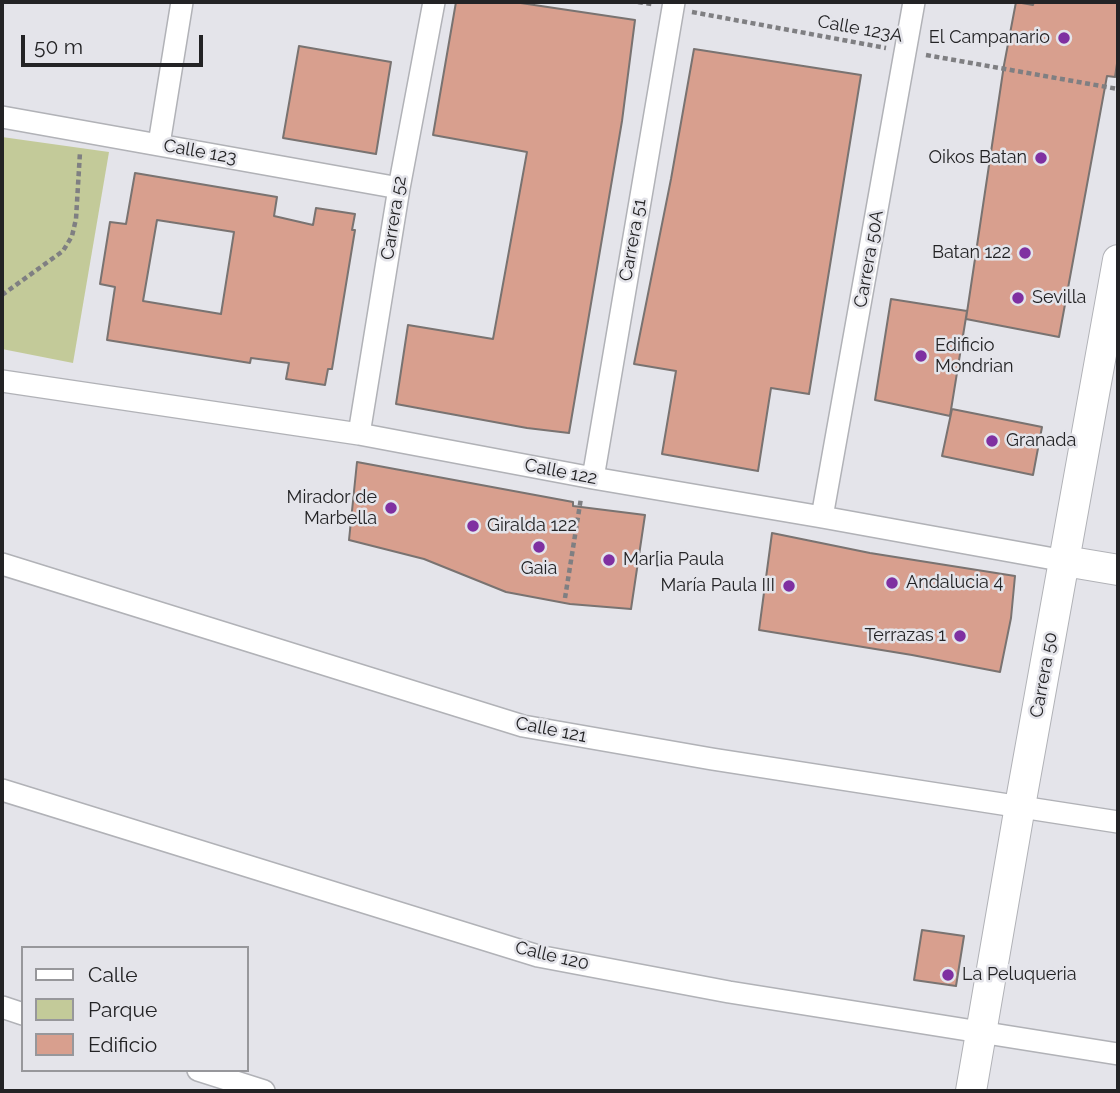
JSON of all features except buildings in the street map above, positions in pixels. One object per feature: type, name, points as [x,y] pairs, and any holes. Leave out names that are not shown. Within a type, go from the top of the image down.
[{"type":"street","points":[[159,144],[182,2]]},
{"type":"street","name":"Carrera 52","points":[[359,434],[399,188],[434,2]]},
{"type":"street","name":"Carrera 50A","points":[[822,517],[914,2]]},
{"type":"street","name":"Carrera 51","points":[[589,477],[673,5]]},
{"type":"street","name":"Calle 123","points":[[2,117],[399,188]]},
{"type":"street","name":"Carrera 50","points":[[971,1091],[1118,260]]},
{"type":"street","name":"Calle 122","points":[[2,381],[359,434],[1118,570]]},
{"type":"street","name":"Calle 121","points":[[2,564],[523,726],[712,759],[1118,822]]},
{"type":"street","name":"Calle 120","points":[[2,790],[538,956],[729,992],[1118,1054]]},
{"type":"street","points":[[2,1007],[21,1013]]},
{"type":"street","points":[[204,1072],[264,1091]]},
{"type":"path","name":"Calle 123A","points":[[638,2],[673,5],[1118,89]]},
{"type":"path","points":[[2,295],[63,251],[72,236],[76,219],[81,131]]},
{"type":"path","points":[[565,598],[589,477]]},
{"type":"green space","points":[[2,137],[109,152],[73,363],[2,349]]},
{"type":"place","name":"El Campanario","points":[[1064,38]]},
{"type":"place","name":"Oikos Batan","points":[[1041,158]]},
{"type":"place","name":"Batan 122","points":[[1025,253]]},
{"type":"place","name":"Sevilla","points":[[1018,298]]},
{"type":"place","name":"Edificio Mondrian","points":[[921,356]]},
{"type":"place","name":"Granada","points":[[992,441]]},
{"type":"place","name":"Mirador de Marbella","points":[[391,508]]},
{"type":"place","name":"Giralda 122","points":[[473,526]]},
{"type":"place","name":"Gaia","points":[[539,547]]},
{"type":"place","name":"Mar[ia Paula","points":[[609,560]]},
{"type":"place","name":"Andalucia 4","points":[[892,583]]},
{"type":"place","name":"María Paula III","points":[[789,586]]},
{"type":"place","name":"Terrazas 1","points":[[960,636]]},
{"type":"place","name":"La Peluqueria","points":[[948,975]]}]
